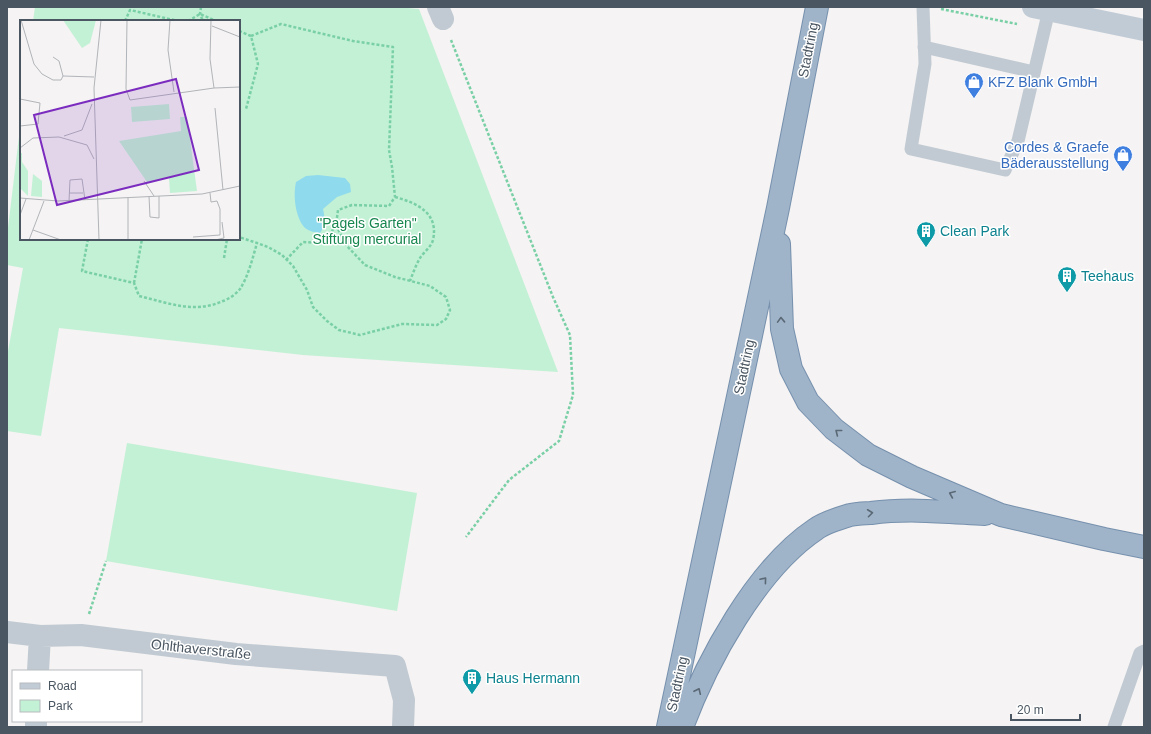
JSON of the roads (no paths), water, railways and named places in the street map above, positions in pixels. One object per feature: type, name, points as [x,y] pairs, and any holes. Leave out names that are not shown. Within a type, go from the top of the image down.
[{"type":"highway","name":"Stadtring","points":[[668,727],[778,208],[815,14]]},
{"type":"highway","points":[[778,208],[782,329],[791,369],[808,402],[834,429],[868,455],[912,477],[1000,515]]},
{"type":"highway","points":[[682,727],[723,639],[757,587],[787,552],[817,528],[851,515],[888,510],[1000,515],[1144,547]]},
{"type":"main road","points":[[1041,9],[1144,30]]},
{"type":"street","name":"Ohlthaverstraße","points":[[7,632],[40,636],[82,635],[236,654],[395,666],[404,700],[403,727]]},
{"type":"street","points":[[38,670],[40,636]]},
{"type":"lane","points":[[923,7],[925,64],[910,149],[1005,170],[1018,141],[1034,72],[1041,9]]},
{"type":"lane","points":[[924,46],[1034,72]]},
{"type":"lane","points":[[1114,727],[1140,653],[1144,651]]},
{"type":"water","points":[[318,175],[345,178],[350,184],[351,192],[337,197],[323,209],[324,221],[320,233],[305,228],[299,218],[295,199],[296,182],[306,176]]},
{"type":"place","name":"KFZ Blank GmbH","points":[[974,99]]},
{"type":"place","name":"Cordes & Graefe Bäderausstellung","points":[[1123,172]]},
{"type":"place","name":"Clean Park","points":[[926,248]]},
{"type":"place","name":"Teehaus","points":[[1067,293]]},
{"type":"place","name":"Haus Hermann","points":[[472,695]]},
{"type":"park label","name":"\"Pagels Garten\" Stiftung mercurial","points":[[367,232]]}]
